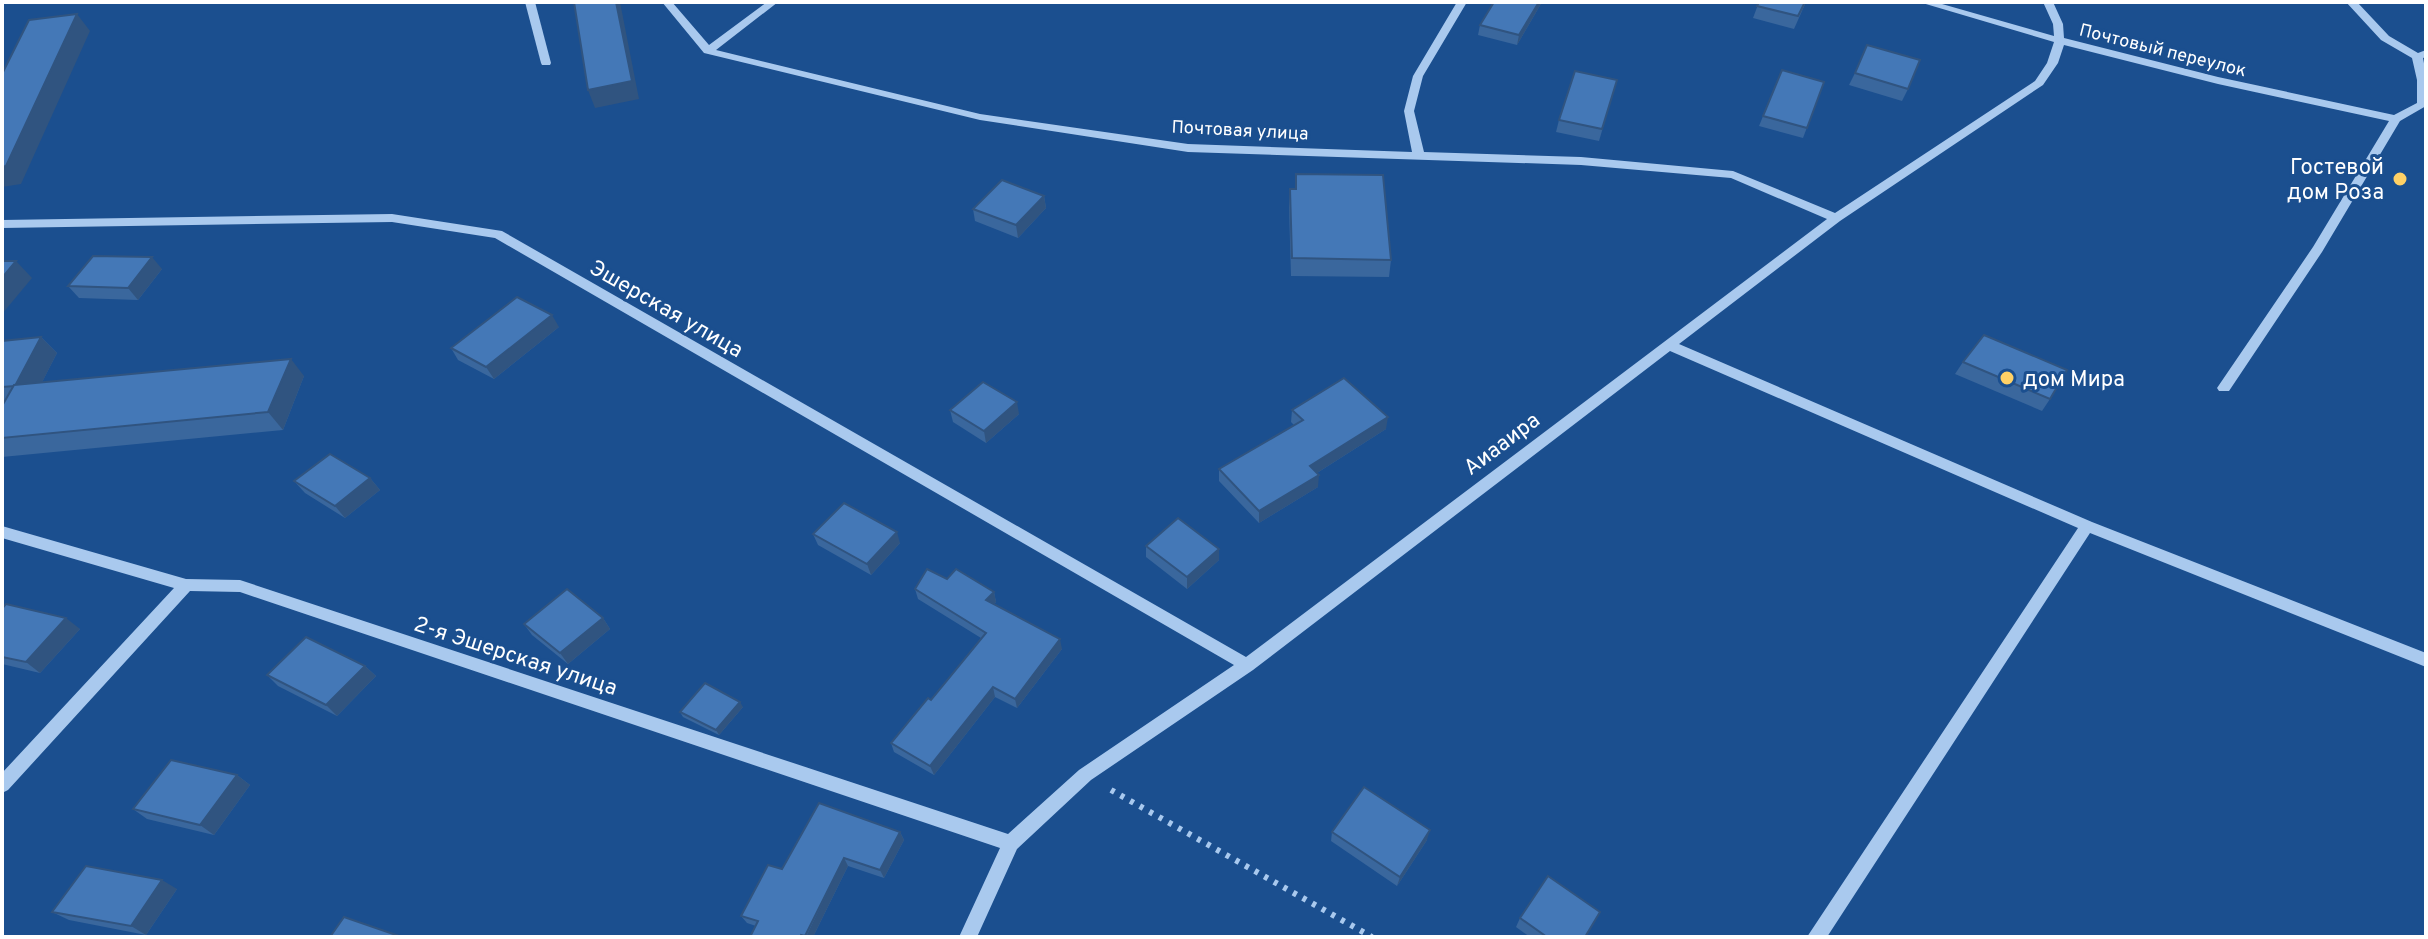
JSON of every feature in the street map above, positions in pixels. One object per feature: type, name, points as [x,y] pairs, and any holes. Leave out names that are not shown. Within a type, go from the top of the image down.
[{"type":"street","points":[[530,2],[546,63]]},
{"type":"street","points":[[667,2],[708,51],[773,2]]},
{"type":"street","points":[[1419,156],[1409,111],[1418,76],[1462,2]]},
{"type":"street","name":"Почтовый переулок","points":[[1924,2],[2060,42],[2301,101],[2396,119]]},
{"type":"street","points":[[2048,2],[2060,42]]},
{"type":"street","points":[[2224,388],[2318,249],[2396,119],[2422,104],[2422,55],[2385,38],[2351,2]]},
{"type":"street","name":"Аиааира","points":[[968,937],[1011,843],[1085,775],[1247,665],[1836,218],[2039,83],[2056,63],[2060,42]]},
{"type":"street","name":"Почтовая улица","points":[[708,51],[980,117],[1070,133],[1188,148],[1581,161],[1733,175],[1836,218]]},
{"type":"street","name":"Эшерская улица","points":[[2,224],[392,218],[498,234],[1247,665]]},
{"type":"street","points":[[1667,344],[2087,526],[2426,660]]},
{"type":"street","points":[[1816,937],[2087,526]]},
{"type":"street","name":"2-я Эшерская улица","points":[[2,532],[186,585],[240,586],[1011,843]]},
{"type":"street","points":[[2,785],[186,585]]},
{"type":"path","points":[[1085,775],[1372,937]]},
{"type":"building","points":[[574,2],[616,2],[632,81],[588,90]]},
{"type":"building","points":[[1494,2],[1539,2],[1519,35],[1480,25]]},
{"type":"building","points":[[1759,2],[1805,2],[1798,16],[1757,6]]},
{"type":"building","points":[[77,14],[6,166],[2,167],[2,74],[29,20]]},
{"type":"building","points":[[1867,45],[1920,60],[1908,89],[1855,73]]},
{"type":"building","points":[[1782,70],[1824,82],[1807,128],[1763,116]]},
{"type":"building","points":[[1575,71],[1617,80],[1602,129],[1559,120]]},
{"type":"building","points":[[1296,174],[1383,175],[1391,260],[1292,258],[1290,189],[1296,189]]},
{"type":"building","points":[[1002,180],[1044,196],[1016,225],[973,209]]},
{"type":"building","points":[[93,256],[152,257],[128,288],[68,286]]},
{"type":"building","points":[[2,261],[16,261],[2,278]]},
{"type":"building","points":[[517,297],[552,315],[486,367],[451,348]]},
{"type":"building","points":[[1984,335],[2067,370],[2050,399],[1963,362]]},
{"type":"building","points":[[41,337],[15,386],[2,387],[2,341]]},
{"type":"building","points":[[291,359],[268,412],[2,438],[2,406],[14,385]]},
{"type":"building","points":[[1344,378],[1388,417],[1310,466],[1319,475],[1259,511],[1219,469],[1303,420],[1292,410]]},
{"type":"building","points":[[983,382],[1017,402],[984,431],[950,410]]},
{"type":"building","points":[[330,454],[370,478],[335,506],[294,481]]},
{"type":"building","points":[[844,503],[897,532],[867,564],[813,534]]},
{"type":"building","points":[[1178,518],[1219,549],[1187,577],[1146,546]]},
{"type":"building","points":[[927,569],[947,579],[956,569],[994,592],[986,600],[1060,639],[1015,699],[993,687],[930,766],[891,743],[986,633],[915,589]]},
{"type":"building","points":[[567,589],[603,618],[560,653],[524,624]]},
{"type":"building","points":[[6,604],[66,618],[26,662],[2,657],[2,609]]},
{"type":"building","points":[[306,637],[365,666],[326,705],[267,675]]},
{"type":"building","points":[[705,683],[740,702],[716,730],[680,712]]},
{"type":"building","points":[[171,760],[237,775],[200,825],[133,809]]},
{"type":"building","points":[[1364,787],[1430,830],[1400,877],[1332,832]]},
{"type":"building","points":[[819,803],[900,832],[880,870],[844,858],[805,936],[750,937],[758,921],[741,916],[768,865],[782,869]]},
{"type":"building","points":[[86,866],[162,880],[131,926],[52,912]]},
{"type":"building","points":[[1548,876],[1600,912],[1585,937],[1547,937],[1520,918]]},
{"type":"building","points":[[344,917],[399,936],[330,937]]},
{"type":"place","name":"Гостевой дом Роза","points":[[2400,179]]},
{"type":"place","name":"дом Мира","points":[[2007,378]]}]
